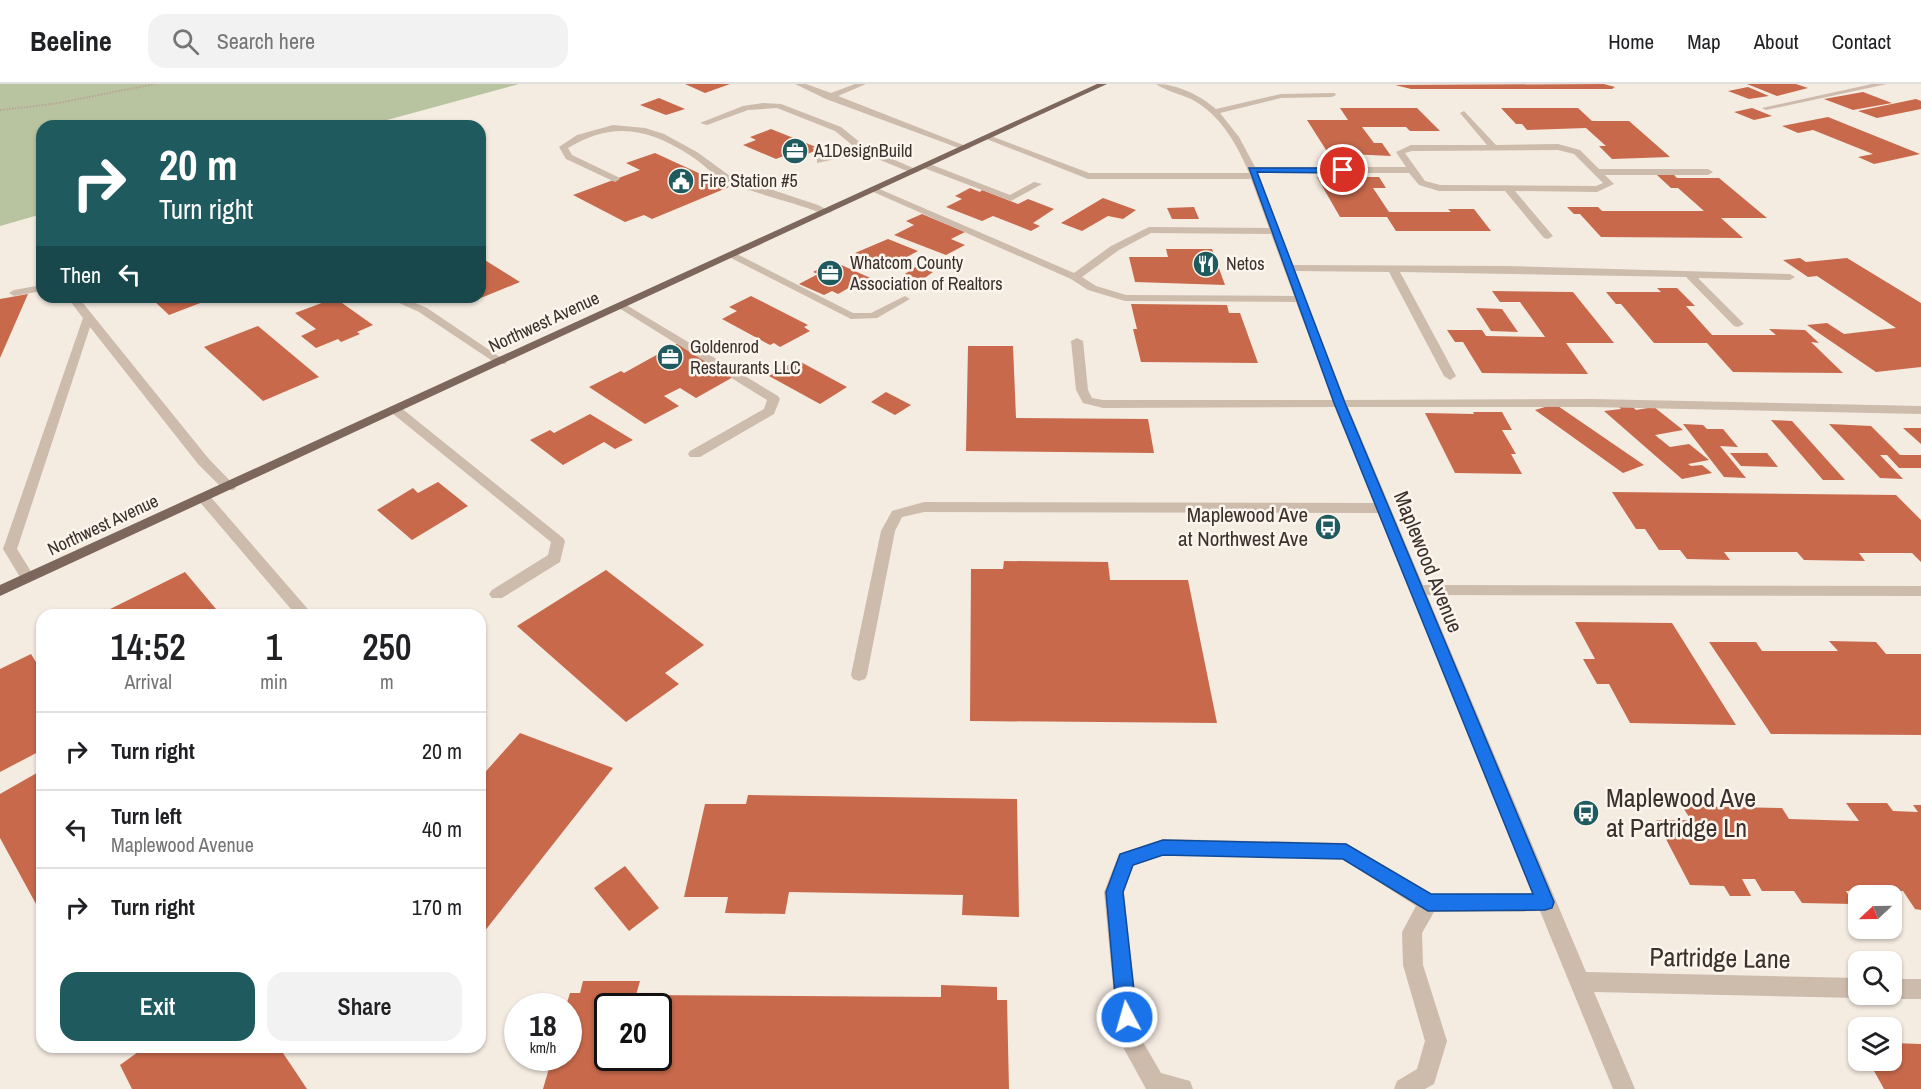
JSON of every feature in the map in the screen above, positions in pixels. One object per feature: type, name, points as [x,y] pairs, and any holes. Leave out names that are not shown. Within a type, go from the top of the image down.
[{"type":"main road","name":"Northwest Avenue","points":[[0,591],[1103,84]]},
{"type":"street","points":[[799,84],[967,148]]},
{"type":"street","points":[[829,97],[862,84]]},
{"type":"street","name":"Maplewood Avenue","points":[[1160,84],[1181,91],[1217,111],[1234,136],[1253,173],[1340,403],[1624,1089]]},
{"type":"street","points":[[1766,108],[1883,84]]},
{"type":"street","points":[[1217,111],[1281,96],[1332,94]]},
{"type":"street","points":[[704,123],[746,108],[763,105],[778,106],[838,129],[864,150],[915,171]]},
{"type":"street","points":[[1464,113],[1494,148]]},
{"type":"street","points":[[615,179],[569,157],[563,147],[580,135],[611,127],[636,126],[664,137],[692,152],[726,177],[798,200],[827,212]]},
{"type":"street","points":[[988,138],[1088,176],[1412,170]]},
{"type":"street","points":[[1558,147],[1577,152],[1609,184],[1597,189],[1439,188],[1422,183],[1400,152],[1412,148],[1494,148],[1558,147]]},
{"type":"street","points":[[820,161],[864,150]]},
{"type":"street","points":[[927,166],[1011,198],[1037,184]]},
{"type":"street","points":[[1597,172],[1708,172]]},
{"type":"street","points":[[1508,189],[1548,236]]},
{"type":"street","points":[[874,190],[1075,277],[1092,288],[1125,298],[1300,299]]},
{"type":"street","points":[[1075,277],[1115,248],[1149,230],[1274,231]]},
{"type":"street","points":[[734,255],[851,316],[873,316],[905,299]]},
{"type":"street","points":[[1288,268],[1790,277]]},
{"type":"street","points":[[1393,269],[1450,376]]},
{"type":"street","points":[[1689,274],[1738,324]]},
{"type":"street","points":[[14,293],[36,289]]},
{"type":"street","points":[[77,303],[203,460],[229,487]]},
{"type":"street","points":[[406,303],[423,310],[501,362]]},
{"type":"street","points":[[623,306],[774,399],[770,411],[695,453]]},
{"type":"street","points":[[28,578],[10,549],[88,318]]},
{"type":"street","points":[[1077,341],[1082,390],[1087,400],[1103,404],[1592,403],[1921,410]]},
{"type":"street","points":[[396,410],[558,541],[555,558],[497,594]]},
{"type":"street","points":[[204,498],[300,609]]},
{"type":"street","points":[[859,675],[888,531],[897,514],[924,507],[1384,508]]},
{"type":"street","points":[[1416,590],[1921,591]]},
{"type":"street","points":[[1182,1089],[1154,1082],[1129,1038],[1114,892],[1126,860],[1163,847],[1346,851],[1428,903],[1545,902]]},
{"type":"street","points":[[1405,1089],[1426,1076],[1436,1041],[1413,965],[1412,932],[1428,903]]},
{"type":"street","name":"Partridge Lane","points":[[1579,982],[1848,988]]},
{"type":"street","points":[[1902,989],[1921,989]]},
{"type":"path","points":[[0,110],[63,102],[155,84]]},
{"type":"green space","points":[[0,84],[519,84],[387,120],[36,120],[36,216],[0,226]]},
{"type":"building","points":[[685,84],[730,84],[705,93]]},
{"type":"building","points":[[1604,84],[1615,87],[1612,89],[1411,89],[1395,85]]},
{"type":"building","points":[[1747,84],[1796,84],[1808,88],[1777,96]]},
{"type":"building","points":[[1748,87],[1769,96],[1749,99],[1728,91]]},
{"type":"building","points":[[1863,92],[1892,103],[1853,110],[1824,99]]},
{"type":"building","points":[[659,98],[685,109],[666,115],[640,105]]},
{"type":"building","points":[[1916,99],[1921,101],[1921,109],[1877,118],[1858,111]]},
{"type":"building","points":[[1340,108],[1417,108],[1440,131],[1410,131],[1406,127],[1362,127],[1374,143],[1382,143],[1391,156],[1328,153],[1307,120],[1348,120]]},
{"type":"building","points":[[1501,108],[1578,108],[1592,121],[1629,121],[1670,157],[1612,159],[1599,146],[1606,146],[1586,128],[1527,130],[1522,124],[1516,124]]},
{"type":"building","points":[[1752,108],[1772,116],[1754,120],[1734,112]]},
{"type":"building","points":[[1828,117],[1920,154],[1874,164],[1858,157],[1873,154],[1813,130],[1798,133],[1782,126]]},
{"type":"building","points":[[771,129],[816,147],[812,148],[817,150],[795,159],[786,155],[776,159],[743,145],[756,140],[750,137]]},
{"type":"building","points":[[655,153],[729,187],[652,219],[644,215],[625,222],[573,195],[640,170],[626,163]]},
{"type":"building","points":[[1657,175],[1674,175],[1677,178],[1719,178],[1767,218],[1721,218],[1743,238],[1601,237],[1580,214],[1574,214],[1567,207],[1598,207],[1602,211],[1704,211],[1678,188],[1671,188]]},
{"type":"building","points":[[1317,177],[1379,177],[1386,188],[1373,188],[1389,212],[1451,212],[1448,209],[1474,209],[1491,231],[1396,231],[1387,217],[1340,217]]},
{"type":"building","points":[[970,188],[980,192],[982,190],[1018,204],[1028,199],[1054,209],[1033,223],[1040,226],[1031,231],[993,216],[982,221],[946,207],[962,199],[955,196]]},
{"type":"building","points":[[1103,198],[1136,210],[1123,219],[1108,216],[1082,231],[1061,223]]},
{"type":"building","points":[[1194,207],[1199,219],[1172,219],[1167,208]]},
{"type":"building","points":[[922,214],[965,232],[951,239],[965,245],[946,255],[894,235],[914,225],[906,221]]},
{"type":"building","points":[[888,239],[918,251],[888,267],[855,253]]},
{"type":"building","points":[[1166,249],[1212,249],[1225,285],[1135,282],[1129,257],[1168,257]]},
{"type":"building","points":[[1800,258],[1806,262],[1847,258],[1921,303],[1921,367],[1876,372],[1807,325],[1827,323],[1844,334],[1896,328],[1817,276],[1808,277],[1783,260]]},
{"type":"building","points":[[486,261],[520,282],[486,296]]},
{"type":"building","points":[[839,264],[875,280],[861,288],[854,285],[838,294],[832,291],[824,295],[799,284],[818,274],[813,272],[826,265],[832,267]]},
{"type":"building","points":[[917,266],[933,272],[922,280],[905,274]]},
{"type":"building","points":[[1657,288],[1677,288],[1695,306],[1686,306],[1712,335],[1776,335],[1769,329],[1805,330],[1819,343],[1811,342],[1843,373],[1733,372],[1707,343],[1654,343],[1621,304],[1616,304],[1606,292],[1661,292]]},
{"type":"building","points":[[1492,291],[1573,292],[1614,343],[1566,343],[1588,374],[1482,373],[1463,342],[1455,342],[1447,330],[1482,330],[1486,336],[1545,337],[1520,302],[1500,302]]},
{"type":"building","points":[[28,294],[0,358],[0,299]]},
{"type":"building","points":[[751,296],[808,325],[804,327],[810,331],[780,347],[774,343],[770,345],[722,319],[737,311],[729,307]]},
{"type":"building","points":[[156,303],[200,303],[169,315]]},
{"type":"building","points":[[322,303],[342,303],[373,325],[357,332],[360,334],[341,342],[338,339],[316,348],[301,336],[316,329],[295,313]]},
{"type":"building","points":[[1131,304],[1227,305],[1229,313],[1240,313],[1258,363],[1141,362],[1133,329],[1137,329]]},
{"type":"building","points":[[1476,308],[1502,309],[1518,332],[1491,331]]},
{"type":"building","points":[[258,326],[319,377],[263,401],[204,347]]},
{"type":"building","points":[[678,343],[735,376],[696,398],[680,388],[664,396],[679,406],[645,424],[589,387],[621,371],[624,373]]},
{"type":"building","points":[[968,346],[1013,346],[1016,418],[1148,419],[1154,453],[966,451]]},
{"type":"building","points":[[797,360],[847,387],[820,404],[769,376]]},
{"type":"building","points":[[886,392],[911,405],[895,415],[871,402]]},
{"type":"building","points":[[1555,404],[1644,465],[1623,473],[1535,410]]},
{"type":"building","points":[[1630,404],[1636,410],[1654,407],[1683,430],[1655,435],[1670,447],[1689,444],[1709,460],[1688,464],[1702,465],[1712,473],[1682,479],[1604,411],[1621,409],[1618,406]]},
{"type":"building","points":[[1473,412],[1502,412],[1512,430],[1502,430],[1516,454],[1511,454],[1522,474],[1455,473],[1425,413],[1474,414]]},
{"type":"building","points":[[590,414],[633,440],[615,449],[604,442],[563,465],[530,440],[550,430],[554,433]]},
{"type":"building","points":[[1771,420],[1792,421],[1845,480],[1823,480]]},
{"type":"building","points":[[1683,424],[1703,425],[1707,429],[1723,429],[1738,447],[1720,446],[1746,478],[1724,477]]},
{"type":"building","points":[[1829,424],[1871,426],[1900,455],[1921,455],[1921,468],[1899,468],[1887,455],[1880,455],[1903,479],[1880,478]]},
{"type":"building","points":[[1903,428],[1921,428],[1921,444]]},
{"type":"building","points":[[1730,453],[1767,453],[1778,467],[1741,466]]},
{"type":"building","points":[[438,482],[468,506],[412,540],[377,510],[413,488],[418,493]]},
{"type":"building","points":[[1612,492],[1896,495],[1921,520],[1921,562],[1912,553],[1859,553],[1865,561],[1804,560],[1797,552],[1724,552],[1730,560],[1687,559],[1680,550],[1659,550],[1645,529],[1636,529]]},
{"type":"building","points":[[1004,561],[1108,562],[1110,580],[1188,580],[1217,723],[970,721],[971,569],[1003,569]]},
{"type":"building","points":[[606,570],[704,645],[665,673],[679,684],[626,722],[517,626]]},
{"type":"building","points":[[185,572],[216,609],[110,609]]},
{"type":"building","points":[[1575,622],[1672,623],[1736,725],[1630,723],[1609,684],[1597,684],[1583,659],[1595,659]]},
{"type":"building","points":[[1829,641],[1876,642],[1886,654],[1921,654],[1921,735],[1771,734],[1709,642],[1756,642],[1762,651],[1838,651]]},
{"type":"building","points":[[31,654],[36,662],[36,753],[0,772],[0,669]]},
{"type":"building","points":[[520,733],[613,768],[486,929],[486,771]]},
{"type":"building","points":[[36,773],[36,904],[0,838],[0,794]]},
{"type":"building","points":[[748,795],[1017,799],[1019,917],[962,915],[963,895],[789,892],[785,914],[725,913],[728,897],[684,897],[705,804],[746,804]]},
{"type":"building","points":[[1846,803],[1887,803],[1893,811],[1918,812],[1913,805],[1921,805],[1921,910],[1915,909],[1902,891],[1902,885],[1848,885],[1848,891],[1846,891],[1848,904],[1802,903],[1794,891],[1762,891],[1755,879],[1742,879],[1751,896],[1730,896],[1724,886],[1690,885],[1656,820],[1691,820],[1682,806],[1782,808],[1789,819],[1859,821]]},
{"type":"building","points":[[625,866],[659,908],[629,931],[594,888]]},
{"type":"building","points":[[583,981],[640,981],[637,993],[594,993],[594,1071],[672,1071],[672,995],[941,997],[941,985],[997,987],[997,1000],[1007,1000],[1009,1089],[543,1089],[548,1071],[582,1071],[582,993],[580,993]]},
{"type":"building","points":[[1902,1043],[1921,1044],[1921,1089],[1884,1089],[1874,1071],[1902,1071]]},
{"type":"building","points":[[137,1053],[283,1053],[307,1089],[132,1089],[120,1065]]},
{"type":"place","name":"A1DesignBuild","points":[[795,151]]},
{"type":"place","name":"Fire Station #5","points":[[681,181]]},
{"type":"place","name":"Netos","points":[[1206,264]]},
{"type":"place","name":"Whatcom County Association of Realtors","points":[[830,273]]},
{"type":"place","name":"Goldenrod Restaurants LLC","points":[[670,357]]},
{"type":"place","name":"Maplewood Ave at Northwest Ave","points":[[1328,527]]},
{"type":"place","name":"Maplewood Ave at Partridge Ln","points":[[1586,813]]},
{"type":"route","points":[[1127,1017],[1114,892],[1126,860],[1163,847],[1346,851],[1428,903],[1545,902],[1340,403],[1252,170],[1343,170]]}]
